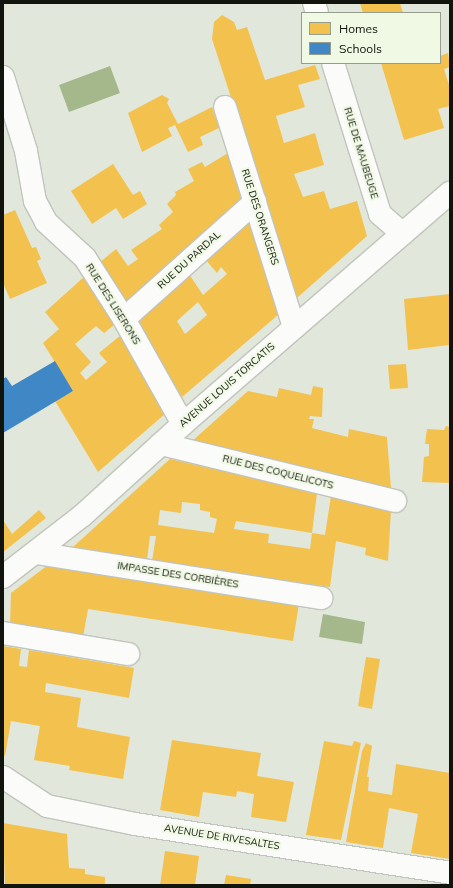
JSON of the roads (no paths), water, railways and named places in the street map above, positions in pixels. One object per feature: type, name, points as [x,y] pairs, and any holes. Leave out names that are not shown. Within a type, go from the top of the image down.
[{"type":"street","name":"RUE DE MAUBEUGE","points":[[333,64],[380,214],[403,234]]},
{"type":"street","name":"RUE DES LISERONS","points":[[3,77],[26,151],[35,201],[46,222],[85,258],[124,319],[183,424]]},
{"type":"street","name":"RUE DES ORANGERS","points":[[225,107],[294,326]]},
{"type":"street","name":"AVENUE LOUIS TORCATIS","points":[[3,577],[36,553],[83,515],[294,326],[403,234],[450,192]]},
{"type":"street","name":"RUE DU PARDAL","points":[[124,319],[255,202]]},
{"type":"street","name":"RUE DES COQUELICOTS","points":[[161,444],[396,501]]},
{"type":"street","name":"IMPASSE DES CORBIÈRES","points":[[36,553],[321,598]]},
{"type":"street","points":[[3,633],[128,654]]},
{"type":"street","name":"AVENUE DE RIVESALTES","points":[[3,776],[47,806],[135,824],[450,874]]}]
